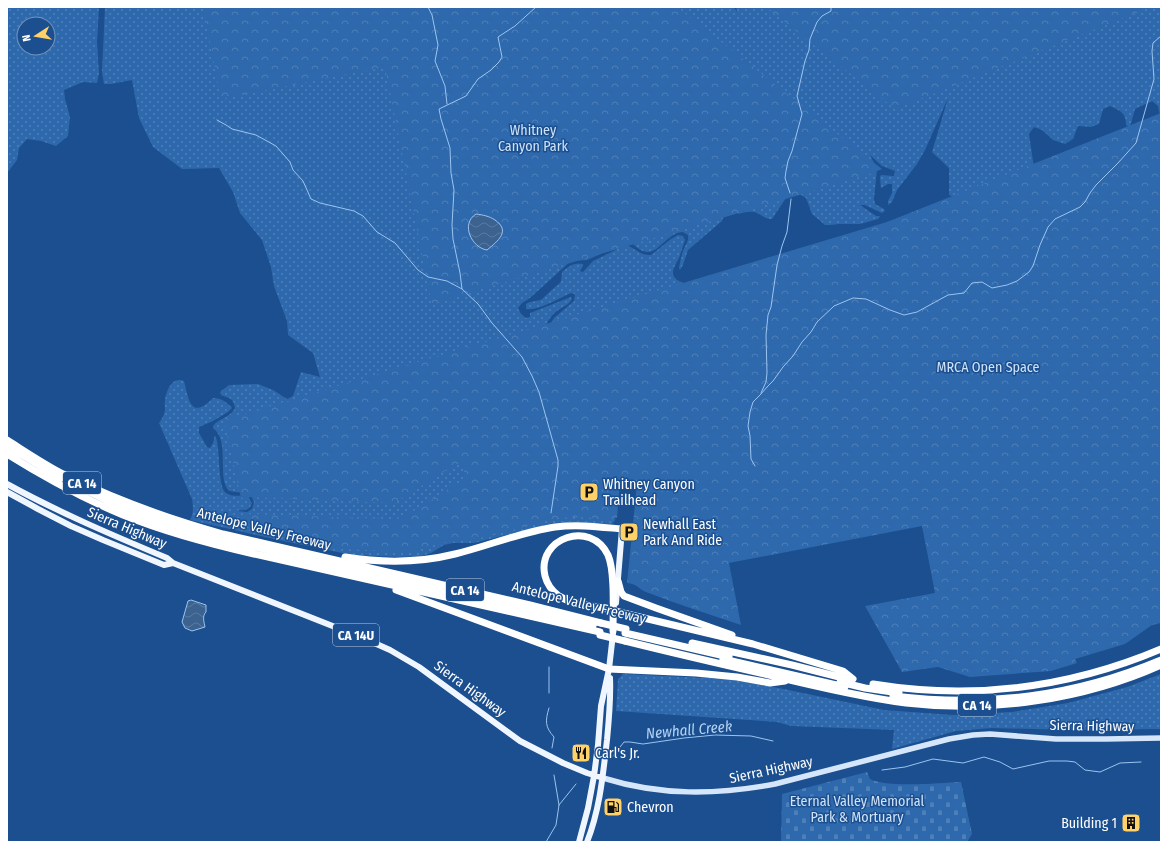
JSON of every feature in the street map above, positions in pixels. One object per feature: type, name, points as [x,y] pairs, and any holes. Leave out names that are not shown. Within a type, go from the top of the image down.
[{"type":"highway","name":"Antelope Valley Freeway","points":[[7,440],[64,475],[231,552],[395,589],[600,629],[789,680],[847,693],[905,703],[954,706],[1034,701],[1112,683],[1161,665]]},
{"type":"highway","points":[[7,446],[49,472],[67,481],[122,507],[159,518]]},
{"type":"highway","points":[[7,454],[36,472],[81,496],[144,525]]},
{"type":"highway","name":"Antelope Valley Freeway","points":[[7,459],[59,490],[100,510],[144,525],[191,534],[223,534],[515,601],[600,629],[625,635],[792,664],[858,682],[938,691],[1016,688],[1093,673],[1161,649]]},
{"type":"highway","points":[[329,558],[340,556],[383,561],[423,560],[455,554],[530,532],[555,527],[579,525],[622,529]]},
{"type":"highway","points":[[191,534],[404,581],[600,629]]},
{"type":"highway","points":[[613,631],[612,573],[610,560],[605,549],[591,538],[580,535],[568,536],[558,542],[550,550],[545,561],[544,573],[546,578],[551,589],[560,596],[566,599],[603,608],[627,614],[753,644],[843,671],[858,682]]},
{"type":"highway","points":[[618,581],[620,592],[624,596],[741,638],[753,644]]},
{"type":"highway","points":[[395,589],[609,669],[696,673],[737,677],[770,683],[789,680]]},
{"type":"highway","points":[[625,635],[866,688],[943,697],[1013,694],[1074,685],[1110,676],[1161,656]]},
{"type":"highway","points":[[625,635],[857,690],[892,696],[940,700],[992,700],[1045,694],[1098,682],[1161,660]]},
{"type":"main road","name":"Sierra Highway","points":[[7,484],[82,522],[167,558],[173,563],[390,650],[419,666],[520,741],[562,763],[594,776],[631,786],[669,791],[723,792],[750,789],[775,784],[950,739],[973,735],[994,734],[1072,739],[1161,738]]},
{"type":"main road","name":"Sierra Highway","points":[[7,492],[38,510],[113,544],[164,565],[173,563]]},
{"type":"main road","points":[[579,842],[588,808],[594,776],[602,706],[609,669],[622,529]]},
{"type":"main road","points":[[587,842],[596,814],[603,778],[611,694],[609,669]]},
{"type":"green space","points":[[7,7],[99,7],[97,42],[99,73],[97,83],[83,82],[64,90],[70,117],[68,136],[56,146],[41,141],[27,139],[19,148],[17,160],[7,173]]},
{"type":"green space","points":[[105,7],[674,7],[724,216],[722,221],[688,250],[680,270],[679,268],[682,255],[688,237],[688,235],[683,232],[676,234],[653,251],[648,252],[641,250],[633,244],[605,252],[587,260],[571,261],[518,308],[521,314],[526,318],[530,317],[530,313],[571,297],[572,299],[552,316],[542,333],[614,517],[615,520],[612,524],[574,522],[554,523],[474,543],[453,543],[444,545],[431,553],[422,556],[400,557],[352,555],[190,520],[193,512],[192,499],[159,423],[165,412],[165,403],[170,385],[176,381],[184,381],[190,401],[195,408],[206,404],[213,398],[224,401],[232,408],[213,421],[199,427],[199,433],[207,447],[210,448],[215,435],[223,489],[226,493],[231,495],[248,496],[252,503],[251,506],[246,510],[237,511],[247,512],[252,509],[254,502],[250,494],[229,491],[225,485],[223,450],[218,434],[213,426],[231,413],[235,408],[232,400],[221,395],[220,392],[229,385],[258,384],[273,390],[287,399],[293,396],[301,372],[320,377],[313,353],[288,335],[287,321],[274,286],[271,267],[262,240],[240,213],[233,192],[219,168],[182,169],[153,147],[139,118],[132,80],[104,84],[102,72]]},
{"type":"green space","name":"Whitney Canyon Park","points":[[203,7],[677,7],[882,169],[870,174],[432,304],[385,67],[221,99]]},
{"type":"green space","points":[[679,7],[734,7],[737,12],[736,7],[1161,7],[1161,120],[1158,106],[1152,101],[1135,109],[1130,127],[1126,125],[1124,115],[1120,111],[1110,106],[1103,109],[1099,124],[1091,127],[1078,126],[1073,139],[1065,144],[1053,140],[1042,130],[1034,127],[1029,134],[1034,168],[954,197],[949,195],[949,168],[932,152],[948,98],[925,150],[917,164],[897,190],[892,202],[888,205],[888,201],[892,193],[892,184],[888,184],[881,188],[880,177],[881,175],[894,176],[895,171],[882,166],[870,155],[877,169],[874,199],[875,204],[885,211],[882,213],[865,205],[860,205],[876,216],[879,216],[880,217],[878,219],[860,224],[825,225],[812,214],[806,198],[797,193],[788,195],[772,219],[754,212],[738,214],[739,211],[677,10]]},
{"type":"green space","points":[[766,7],[1151,7],[895,109]]},
{"type":"green space","name":"MRCA Open Space","points":[[1161,113],[1161,623],[1152,625],[1125,644],[1075,659],[1077,663],[1051,671],[970,677],[938,667],[902,672],[865,606],[935,593],[922,526],[729,563],[741,625],[643,591],[636,585],[627,583],[637,484],[620,482],[617,518],[558,518],[485,537],[431,545],[413,552],[344,549],[247,529],[244,515],[248,514],[391,519],[408,514],[466,479],[462,463],[454,465],[393,503],[251,497],[241,498],[224,420],[887,222]]},
{"type":"green space","points":[[678,235],[683,236],[685,240],[673,274],[676,279],[684,284],[548,328],[554,318],[574,301],[574,294],[571,293],[537,308],[526,309],[526,304],[542,299],[560,283],[562,272],[572,265],[583,264],[580,271],[583,272],[593,261],[626,245],[641,253],[651,255]]},
{"type":"green space","points":[[623,674],[727,679],[779,688],[884,710],[953,715],[1012,712],[1068,703],[1127,687],[1161,674],[1161,729],[1073,730],[992,728],[956,731],[892,749],[894,730],[791,726],[777,722],[616,711],[618,679]]},
{"type":"green space","name":"Eternal Valley Memorial Park & Mortuary","points":[[867,772],[870,779],[878,782],[914,784],[961,782],[972,834],[967,842],[781,842],[782,794]]},
{"type":"water","points":[[476,214],[495,220],[502,228],[499,239],[487,250],[477,245],[468,229],[471,218]]},
{"type":"water","points":[[191,600],[206,605],[204,617],[205,627],[192,631],[185,628],[182,622],[188,601]]},
{"type":"waterway","points":[[428,7],[432,15],[438,45],[435,61],[445,86],[447,104]]},
{"type":"waterway","points":[[536,7],[515,26],[498,37],[502,57],[499,62],[478,79],[466,96],[439,109],[450,148],[451,173],[454,190],[452,225],[453,239],[462,289],[478,304],[492,323],[522,357],[539,392],[558,460],[551,513]]},
{"type":"waterway","points":[[790,193],[785,178],[786,171],[802,114],[797,96],[809,50],[810,39],[817,22],[822,16],[831,11],[831,7]]},
{"type":"waterway","points":[[755,466],[751,459],[748,426],[753,402],[773,381],[817,322],[834,306],[853,298],[866,299],[904,315],[917,312],[948,295],[964,293],[972,283],[982,282],[992,288],[1017,281],[1029,272],[1033,266],[1048,227],[1055,219],[1080,207],[1096,185],[1136,143],[1154,79],[1152,51],[1153,43],[1161,36]]},
{"type":"waterway","points":[[217,120],[232,129],[256,135],[276,146],[290,162],[293,170],[303,181],[311,199],[320,203],[354,211],[363,216],[377,232],[395,243],[418,270],[428,277],[447,281],[462,289]]},
{"type":"waterway","points":[[761,393],[766,382],[767,373],[766,335],[768,315],[771,307],[777,265],[787,232],[791,199]]},
{"type":"waterway","points":[[549,667],[549,693]]},
{"type":"waterway","points":[[549,708],[547,727],[554,737],[552,748]]},
{"type":"waterway","name":"Newhall Creek","points":[[613,756],[624,742],[643,744],[715,735],[751,736],[773,741]]},
{"type":"waterway","name":"Newhall Creek","points":[[882,770],[905,767],[933,759],[963,763],[984,757],[1000,762],[1013,769],[1049,761],[1067,761],[1075,762],[1085,770],[1100,772],[1120,763],[1141,762]]},
{"type":"waterway","points":[[554,775],[559,805]]},
{"type":"waterway","name":"Newhall Creek","points":[[546,842],[556,825],[559,805],[576,784]]},
{"type":"place","name":"Whitney Canyon Trailhead","points":[[589,492]]},
{"type":"place","name":"Newhall East Park And Ride","points":[[629,532]]},
{"type":"place","name":"Carl's Jr.","points":[[581,753]]},
{"type":"place","name":"Chevron","points":[[613,807]]},
{"type":"place","name":"Building 1","points":[[1131,823]]}]
